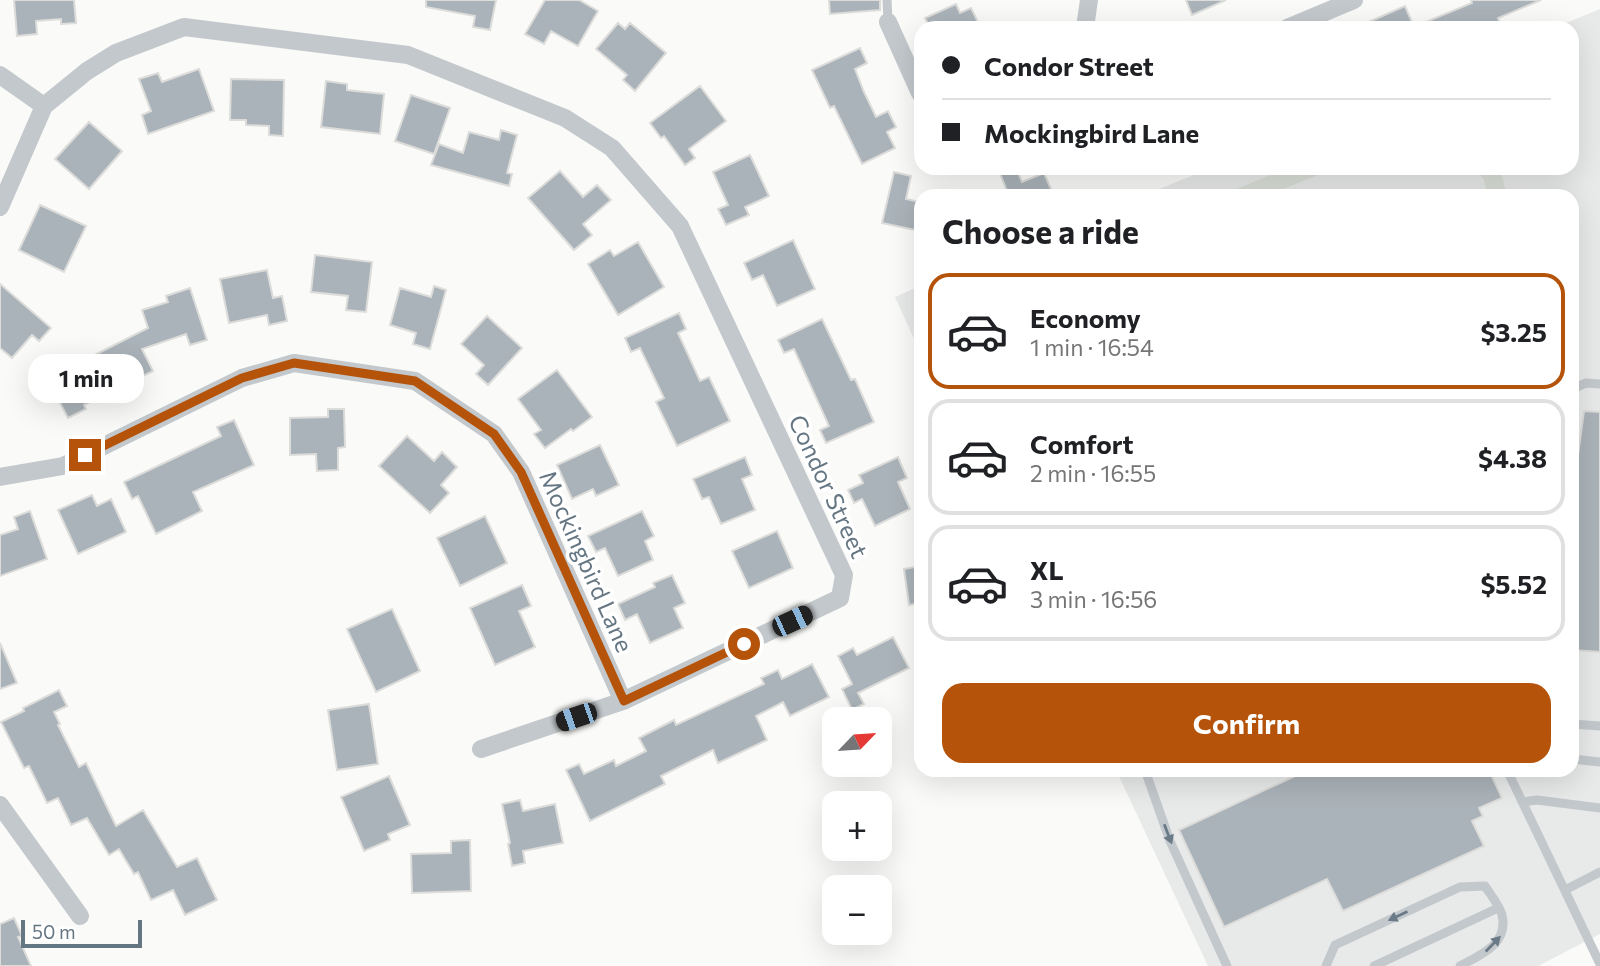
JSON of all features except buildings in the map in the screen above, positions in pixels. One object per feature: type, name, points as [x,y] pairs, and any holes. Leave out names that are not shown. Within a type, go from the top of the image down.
[{"type":"street","points":[[1085,21],[1088,0]]},
{"type":"street","points":[[1304,21],[1354,0]]},
{"type":"street","points":[[888,22],[914,80]]},
{"type":"street","name":"Condor Street","points":[[44,106],[87,71],[116,53],[184,27],[408,55],[565,118],[612,148],[680,226],[844,575],[840,598],[624,701],[481,749]]},
{"type":"street","points":[[0,75],[44,106],[0,207]]},
{"type":"street","name":"Mockingbird Lane","points":[[0,477],[63,466],[242,378],[294,363],[415,381],[494,434],[521,472],[624,701]]},
{"type":"street","points":[[0,805],[80,916]]},
{"type":"lane","points":[[887,0],[888,22]]},
{"type":"lane","points":[[1579,386],[1586,383],[1600,384]]},
{"type":"lane","points":[[1579,724],[1600,726]]},
{"type":"lane","points":[[1579,760],[1600,762]]},
{"type":"lane","points":[[1147,777],[1170,841],[1227,966]]},
{"type":"lane","points":[[1510,777],[1600,964]]},
{"type":"lane","points":[[1522,802],[1537,800],[1600,808]]},
{"type":"lane","points":[[1564,890],[1600,872]]},
{"type":"lane","points":[[1326,966],[1335,945],[1460,887],[1485,886],[1503,914],[1502,936],[1491,949],[1460,966]]},
{"type":"lane","points":[[1374,966],[1498,908]]},
{"type":"shaded area","points":[[1600,9],[1600,934],[1538,966],[1208,966],[1119,777],[1579,777],[1579,189],[1159,189],[1194,175],[1579,175],[1579,21],[1571,21]]},
{"type":"shaded area","points":[[1270,175],[1318,175],[1283,189],[1237,189]]},
{"type":"shaded area","points":[[1480,175],[1502,175],[1505,189],[1486,189]]},
{"type":"shaded area","points":[[914,289],[914,339],[895,297]]},
{"type":"route","points":[[85,455],[242,378],[294,363],[415,381],[494,434],[521,472],[624,701],[744,644]]}]
